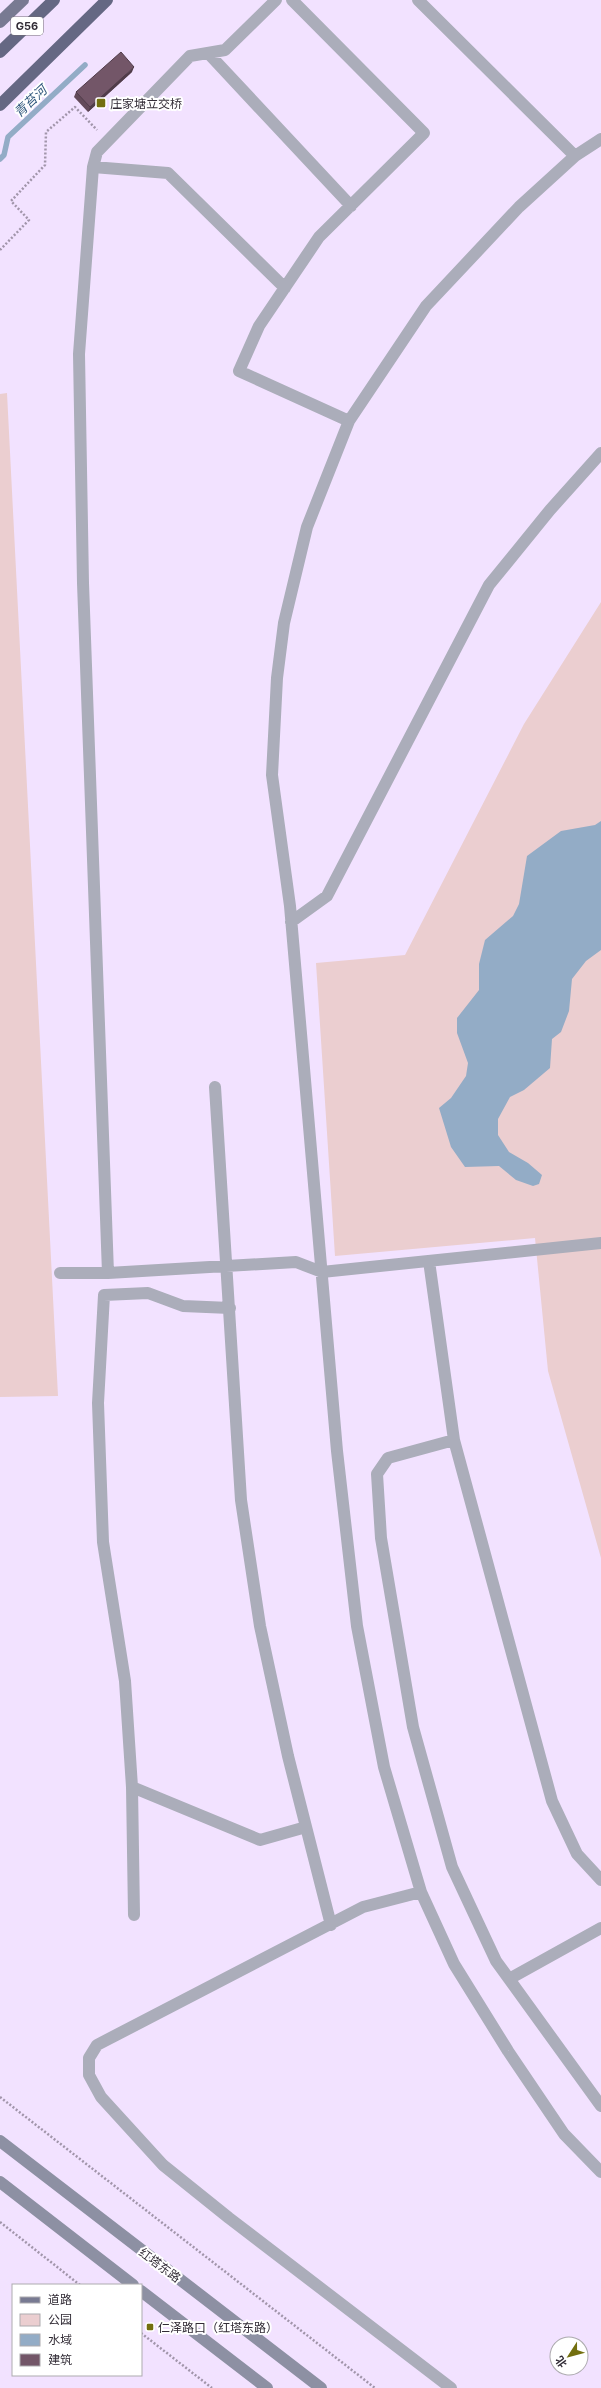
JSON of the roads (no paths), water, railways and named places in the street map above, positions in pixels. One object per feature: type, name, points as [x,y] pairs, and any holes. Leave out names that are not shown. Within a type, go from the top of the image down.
[{"type":"highway","name":"G56","points":[[0,52],[54,0]]},
{"type":"highway","points":[[0,104],[108,0]]},
{"type":"main road","points":[[0,22],[23,0]]},
{"type":"main road","name":"红塔东路","points":[[0,2141],[322,2388]]},
{"type":"main road","points":[[0,2182],[132,2284]]},
{"type":"main road","points":[[142,2292],[267,2388]]},
{"type":"street","points":[[108,1273],[83,583],[79,362],[93,167],[96,152],[190,56],[225,50],[276,0]]},
{"type":"street","points":[[292,0],[424,133],[319,237],[259,326],[239,371],[349,421]]},
{"type":"street","points":[[418,0],[575,156]]},
{"type":"street","points":[[208,53],[351,206]]},
{"type":"street","points":[[601,139],[575,156],[519,207],[426,306],[349,421],[307,528],[284,623],[277,678],[272,775],[291,922],[337,1451],[357,1626],[384,1767],[421,1892],[454,1964],[508,2051],[564,2134],[601,2172]]},
{"type":"street","points":[[93,167],[168,173],[285,288]]},
{"type":"street","points":[[291,922],[327,896],[488,585],[550,510],[601,453]]},
{"type":"street","points":[[215,1088],[228,1266],[241,1500],[260,1626],[306,1827],[331,1925]]},
{"type":"street","points":[[60,1273],[108,1273],[296,1262],[322,1272],[601,1243]]},
{"type":"street","points":[[429,1261],[454,1440],[552,1801],[577,1854],[601,1880]]},
{"type":"street","points":[[134,1915],[132,1787],[125,1681],[103,1542],[98,1403],[104,1295],[148,1293],[183,1306],[230,1308]]},
{"type":"street","points":[[454,1440],[388,1458],[376,1474],[381,1538],[414,1727],[452,1867],[496,1962],[601,2106]]},
{"type":"street","points":[[132,1787],[260,1840],[306,1827]]},
{"type":"street","points":[[421,1892],[363,1907],[331,1925],[97,2045],[88,2058],[89,2075],[101,2097],[163,2165],[229,2218],[451,2388]]},
{"type":"street","points":[[509,1979],[601,1928]]},
{"type":"water","points":[[601,821],[601,950],[586,961],[572,979],[569,1011],[561,1032],[552,1039],[550,1068],[524,1090],[510,1097],[498,1119],[498,1135],[509,1152],[528,1163],[542,1175],[539,1184],[533,1186],[516,1180],[499,1166],[465,1167],[451,1147],[439,1108],[451,1098],[466,1076],[468,1063],[457,1033],[457,1018],[479,990],[479,964],[485,940],[513,916],[519,904],[527,856],[561,831],[595,825]]},
{"type":"waterway","name":"青苔河","points":[[0,159],[4,155],[8,137],[85,65]]},
{"type":"place","name":"庄家塘立交桥","points":[[101,103]]},
{"type":"place","name":"仁泽路口（红塔东路）","points":[[150,2327]]}]
